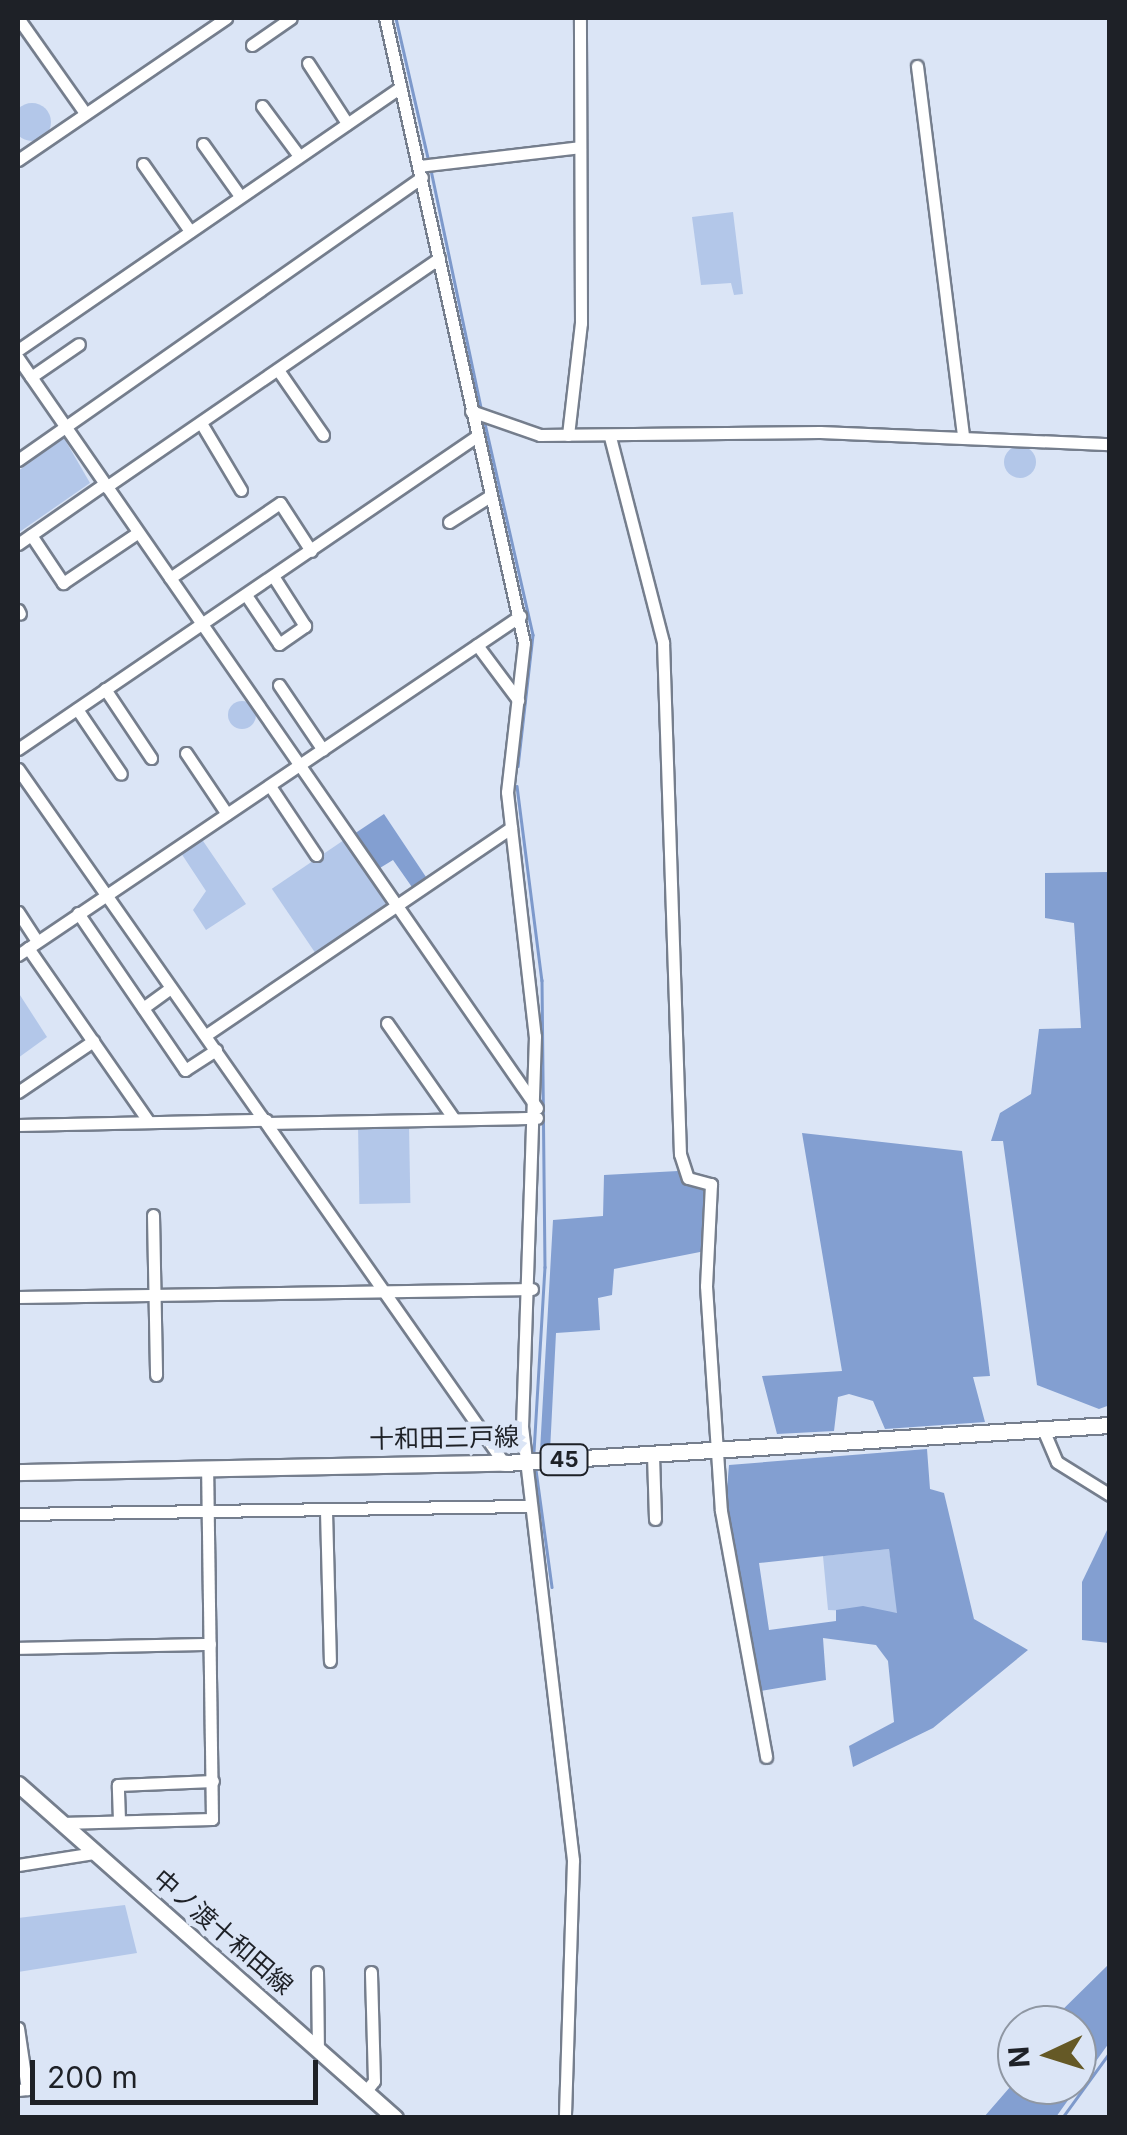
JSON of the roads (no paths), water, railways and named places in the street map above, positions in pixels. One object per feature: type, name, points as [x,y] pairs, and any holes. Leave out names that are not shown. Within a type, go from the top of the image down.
[{"type":"main road","name":"十和田三戸線","points":[[18,1472],[504,1463],[1045,1434],[1110,1425]]},
{"type":"main road","name":"中ノ渡十和田線","points":[[18,1784],[394,2118]]},
{"type":"street","points":[[18,18],[85,113]]},
{"type":"street","points":[[18,160],[226,18]]},
{"type":"street","points":[[252,45],[291,18]]},
{"type":"street","points":[[385,18],[400,87],[426,168],[439,258],[479,413],[477,436],[520,616],[511,828],[534,992],[537,1113],[524,1462],[573,1860],[565,2118]]},
{"type":"street","points":[[568,435],[581,323],[580,18]]},
{"type":"street","points":[[308,63],[348,123]]},
{"type":"street","points":[[917,66],[963,434]]},
{"type":"street","points":[[18,350],[400,87]]},
{"type":"street","points":[[262,106],[299,156]]},
{"type":"street","points":[[203,144],[240,196]]},
{"type":"street","points":[[20,453],[426,168],[580,147]]},
{"type":"street","points":[[143,164],[190,231]]},
{"type":"street","points":[[18,544],[439,258]]},
{"type":"street","points":[[31,378],[79,344]]},
{"type":"street","points":[[18,358],[537,1113]]},
{"type":"street","points":[[278,370],[323,435]]},
{"type":"street","points":[[479,413],[519,430],[568,435],[963,434],[1110,444]]},
{"type":"street","points":[[201,423],[242,490]]},
{"type":"street","points":[[18,749],[477,436]]},
{"type":"street","points":[[610,437],[664,642],[680,1154],[688,1178],[711,1184],[706,1286],[721,1511],[766,1757]]},
{"type":"street","points":[[450,522],[490,496]]},
{"type":"street","points":[[170,578],[280,503],[311,551]]},
{"type":"street","points":[[31,535],[63,583],[138,533]]},
{"type":"street","points":[[246,595],[279,644],[304,626],[273,576]]},
{"type":"street","points":[[28,948],[520,616]]},
{"type":"street","points":[[478,645],[518,700]]},
{"type":"street","points":[[279,684],[323,750]]},
{"type":"street","points":[[105,689],[151,758]]},
{"type":"street","points":[[77,709],[121,774]]},
{"type":"street","points":[[186,754],[227,814]]},
{"type":"street","points":[[18,769],[504,1463]]},
{"type":"street","points":[[270,786],[316,855]]},
{"type":"street","points":[[206,1035],[511,828]]},
{"type":"street","points":[[18,912],[28,948],[149,1122]]},
{"type":"street","points":[[78,913],[185,1070],[216,1050]]},
{"type":"street","points":[[142,1008],[171,988]]},
{"type":"street","points":[[387,1022],[454,1120]]},
{"type":"street","points":[[18,1092],[93,1041]]},
{"type":"street","points":[[18,1125],[454,1120],[537,1113]]},
{"type":"street","points":[[153,1216],[156,1375]]},
{"type":"street","points":[[18,1297],[532,1289]]},
{"type":"street","points":[[1045,1434],[1058,1462],[1110,1496]]},
{"type":"street","points":[[654,1455],[655,1519]]},
{"type":"street","points":[[61,1823],[212,1820],[207,1468]]},
{"type":"street","points":[[18,1514],[530,1506]]},
{"type":"street","points":[[326,1510],[330,1661]]},
{"type":"street","points":[[18,1648],[210,1644]]},
{"type":"street","points":[[118,1820],[118,1784],[213,1781]]},
{"type":"street","points":[[18,1865],[95,1853]]},
{"type":"street","points":[[317,1972],[318,2050]]},
{"type":"street","points":[[366,2092],[374,2081],[371,1972]]},
{"type":"street","points":[[18,2029],[27,2089],[18,2090]]},
{"type":"waterway","points":[[396,18],[429,162]]},
{"type":"waterway","points":[[431,170],[482,412]]},
{"type":"waterway","points":[[484,419],[533,635],[518,766]]},
{"type":"waterway","points":[[517,786],[542,980],[545,1267],[534,1453]]},
{"type":"waterway","points":[[536,1470],[552,1587]]},
{"type":"waterway","points":[[1062,2118],[1110,2052]]}]
